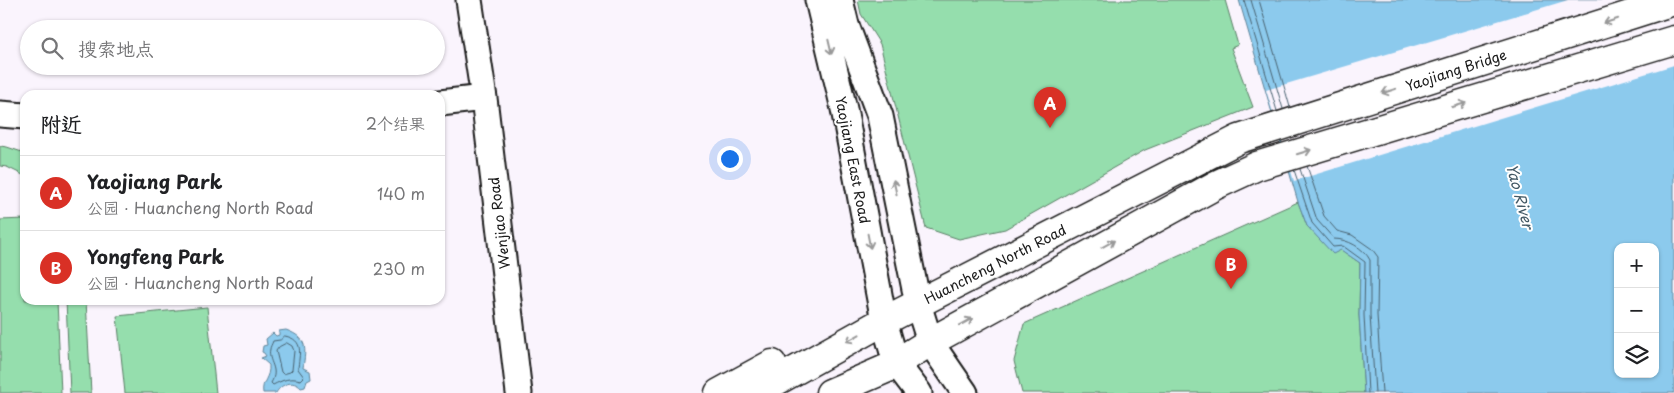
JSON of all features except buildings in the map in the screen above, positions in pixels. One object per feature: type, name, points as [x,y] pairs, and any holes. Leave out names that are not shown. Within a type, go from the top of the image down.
[{"type":"main road","name":"Wenjiao Road","points":[[469,0],[484,98],[520,393]]},
{"type":"main road","name":"Yaojiang East Road","points":[[818,0],[844,109],[892,365]]},
{"type":"main road","points":[[840,0],[846,25],[880,116],[917,294],[930,342],[965,393]]},
{"type":"main road","name":"Yaojiang Bridge","points":[[1238,139],[1674,1]]},
{"type":"main road","points":[[830,393],[892,365],[930,342],[1216,185],[1257,166],[1674,40]]},
{"type":"main road","points":[[445,103],[484,98]]},
{"type":"main road","points":[[0,114],[20,116]]},
{"type":"main road","name":"Huancheng North Road","points":[[754,393],[883,311],[1238,139]]},
{"type":"main road","points":[[719,393],[883,311]]},
{"type":"main road","points":[[873,393],[892,365]]},
{"type":"main road","points":[[892,365],[919,393]]},
{"type":"green space","points":[[858,0],[1225,0],[1238,45],[1231,48],[1253,107],[1145,150],[1005,229],[959,239],[926,228],[880,44],[861,14]]},
{"type":"green space","points":[[0,146],[20,151],[20,174],[7,167],[0,166]]},
{"type":"green space","points":[[1298,202],[1307,226],[1360,263],[1359,315],[1364,393],[1022,393],[1014,361],[1024,324]]},
{"type":"green space","points":[[20,219],[20,305],[57,305],[61,393],[0,393],[0,220]]},
{"type":"green space","points":[[66,305],[86,305],[91,393],[70,393]]},
{"type":"green space","points":[[207,307],[216,393],[125,393],[117,316]]},
{"type":"water","name":"Yao River","points":[[1239,0],[1674,0],[1674,393],[1364,393],[1359,315],[1360,263],[1341,250],[1333,254],[1307,226],[1298,202]]},
{"type":"water","points":[[286,330],[302,340],[305,349],[303,368],[310,371],[311,379],[307,381],[305,387],[301,388],[291,383],[281,387],[276,393],[263,393],[269,365],[261,358],[266,356],[262,352],[263,346],[267,345],[266,339],[273,333],[276,336],[279,335],[279,331]]},
{"type":"pier","points":[[1568,0],[1674,0],[1674,65],[1294,181],[1266,90]]},
{"type":"place","name":"Yaojiang Park","points":[[1050,128]]},
{"type":"place","name":"Yongfeng Park","points":[[1231,289]]}]
